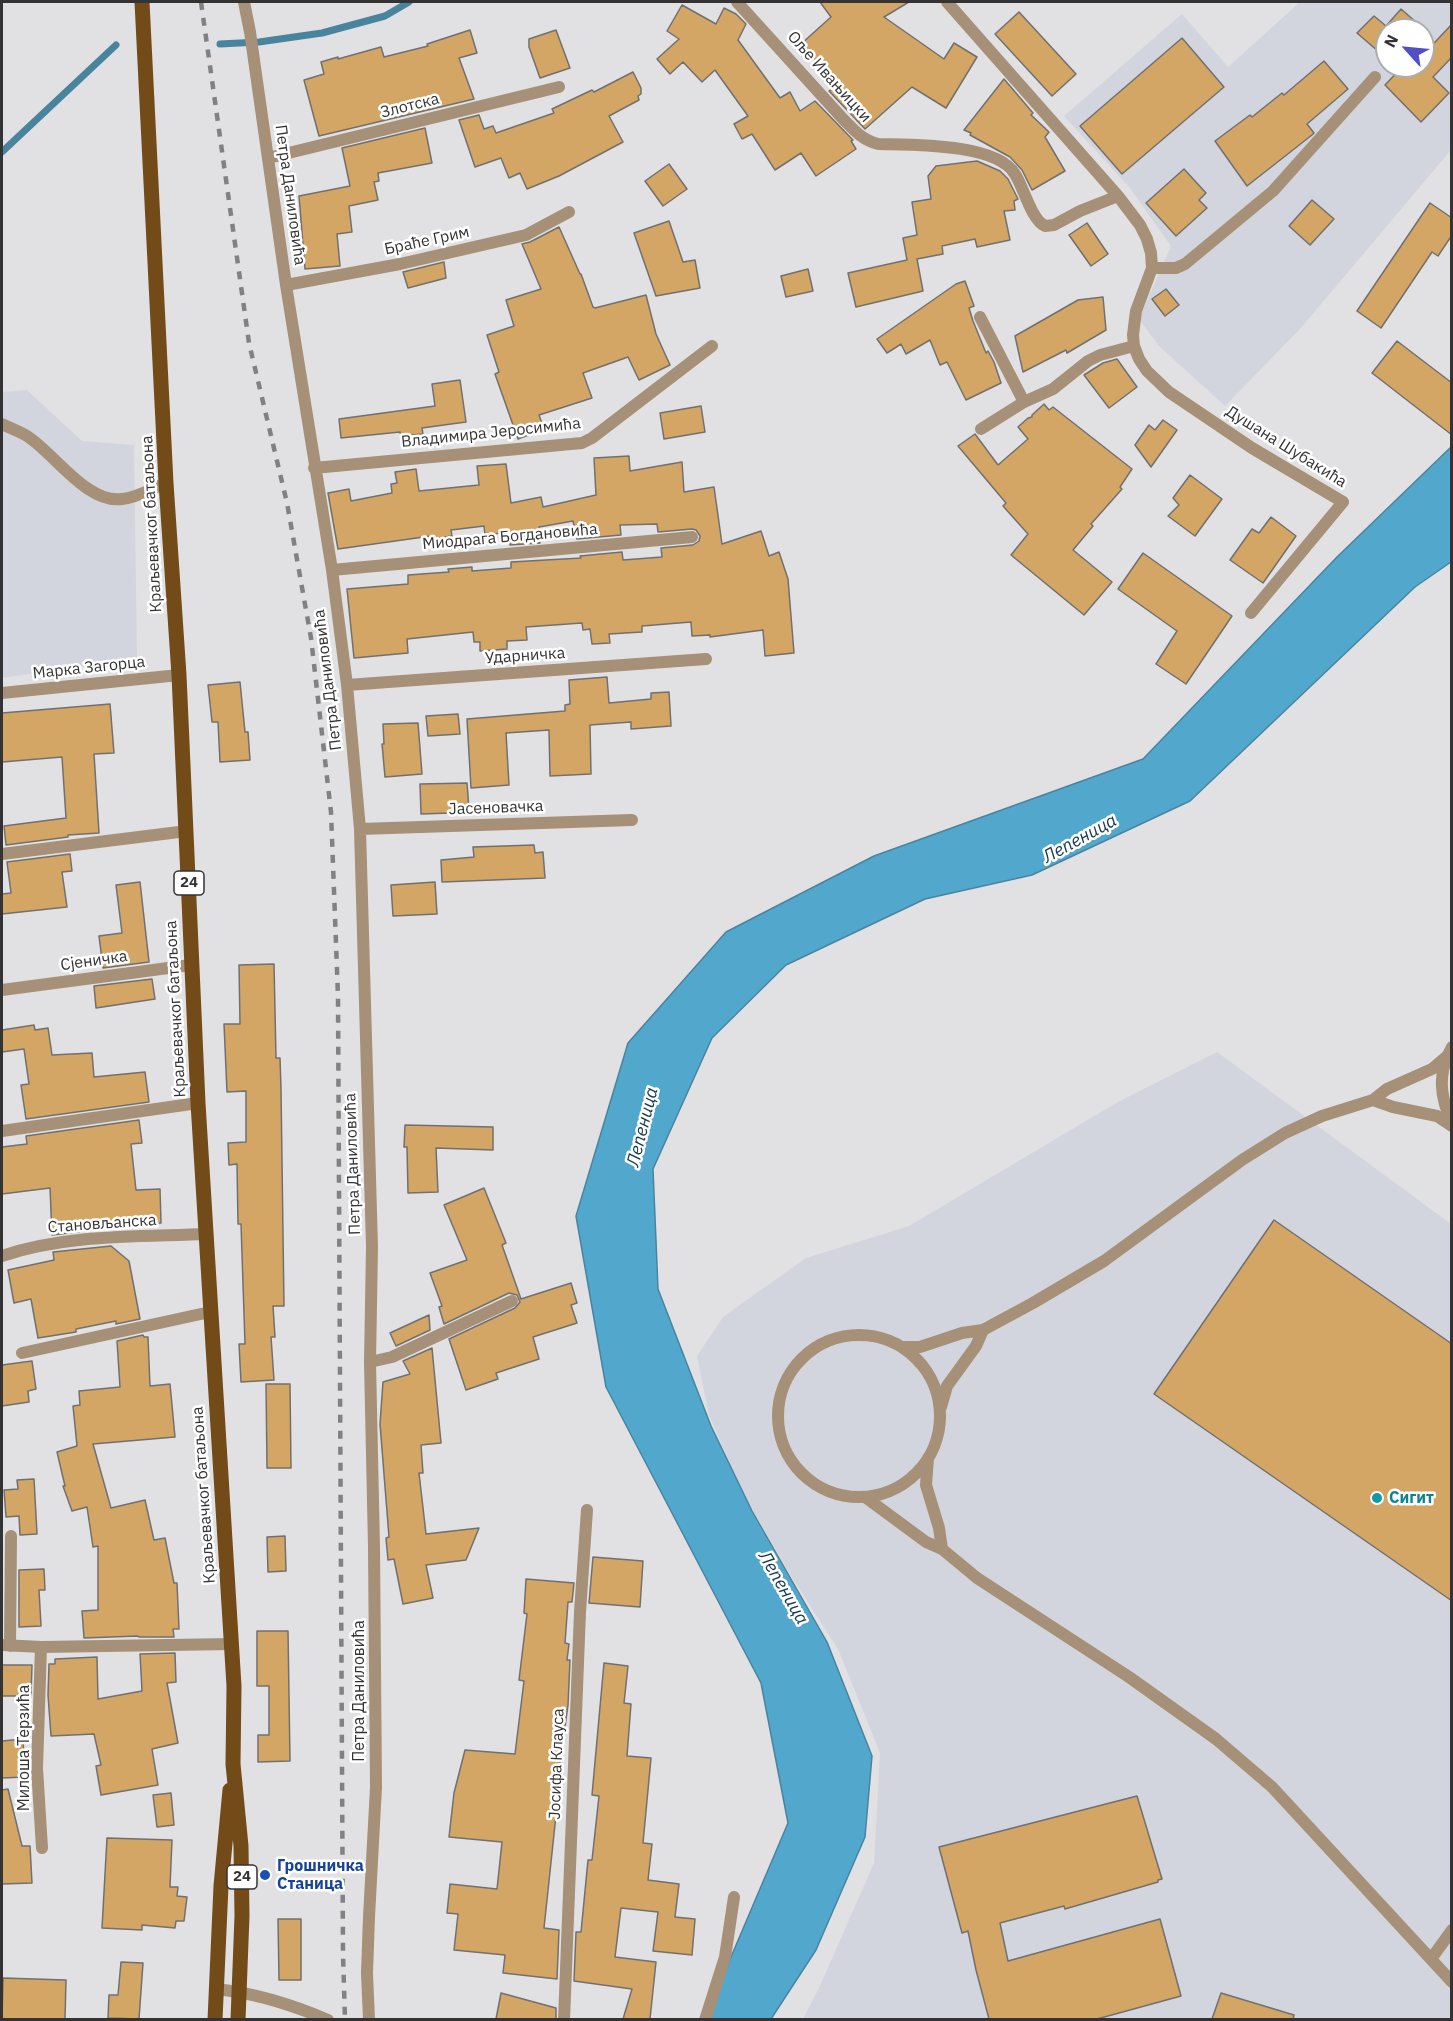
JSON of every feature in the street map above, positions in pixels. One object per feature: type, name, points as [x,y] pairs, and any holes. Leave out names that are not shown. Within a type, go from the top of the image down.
[{"type":"main road","name":"Краљевачког батаљона","points":[[142,2],[166,483],[187,831],[198,1103],[234,1686],[233,1764],[222,1866],[215,2019]]},
{"type":"main road","name":"Краљевачког батаљона","points":[[233,1764],[241,1846],[242,1916],[238,2019]]},
{"type":"street","name":"Петра Даниловића","points":[[244,2],[314,468],[332,570],[347,685],[360,829],[372,1246],[370,1362],[376,1786],[367,1973],[369,2019]]},
{"type":"street","name":"Оље Ивањицки","points":[[737,2],[843,119],[868,141],[878,144],[955,148],[995,159],[1015,172],[1039,222],[1045,226],[1054,225],[1080,211],[1118,196]]},
{"type":"street","points":[[947,2],[1118,196],[1140,225],[1151,253],[1152,268],[1136,311],[1134,346],[1094,358],[1053,389],[1024,402],[981,429]]},
{"type":"street","points":[[1152,268],[1176,268],[1185,264],[1273,191],[1375,77]]},
{"type":"street","name":"Злотска","points":[[268,158],[559,87]]},
{"type":"street","name":"Браће Грим","points":[[286,285],[399,264],[526,235],[569,212]]},
{"type":"street","points":[[980,317],[1024,402]]},
{"type":"street","name":"Владимира Јеросимића","points":[[314,468],[582,443],[592,438],[712,346]]},
{"type":"street","name":"Душана Шубакића","points":[[1134,346],[1147,371],[1170,392],[1252,448],[1343,502],[1251,613]]},
{"type":"street","points":[[2,424],[28,436],[84,486],[108,499],[123,500],[166,483]]},
{"type":"street","name":"Миодрага Богдановића","points":[[332,570],[692,537]]},
{"type":"street","name":"Ударничка","points":[[347,685],[706,659]]},
{"type":"street","name":"Марка Загорца","points":[[2,693],[179,675]]},
{"type":"street","name":"Јасеновачка","points":[[360,829],[632,820]]},
{"type":"street","points":[[2,854],[187,831]]},
{"type":"street","name":"Сјеничка","points":[[2,990],[191,965]]},
{"type":"street","points":[[902,1347],[920,1347],[962,1333],[983,1330],[1104,1261],[1242,1160],[1285,1133],[1322,1116],[1373,1100],[1387,1089],[1432,1069],[1449,1052]]},
{"type":"street","points":[[1449,1052],[1441,1081],[1444,1105],[1452,1124]]},
{"type":"street","points":[[1373,1100],[1393,1107],[1437,1116],[1452,1124]]},
{"type":"street","points":[[2,1131],[198,1103]]},
{"type":"street","name":"Становљанска","points":[[2,1256],[21,1249],[54,1242],[207,1234]]},
{"type":"street","points":[[370,1362],[392,1357],[512,1301]]},
{"type":"street","points":[[22,1353],[210,1312]]},
{"type":"street","points":[[940,1410],[934,1385],[926,1371],[902,1347],[879,1337],[853,1335],[828,1340],[807,1354],[790,1373],[780,1396],[778,1422],[784,1447],[797,1469],[817,1485],[840,1495],[865,1497],[890,1491],[912,1478],[928,1458],[938,1435],[940,1410],[947,1386],[976,1346],[983,1330]]},
{"type":"street","points":[[928,1458],[926,1485],[939,1528],[942,1548]]},
{"type":"street","points":[[865,1497],[926,1542],[942,1548],[976,1578],[1129,1677],[1216,1740],[1272,1787],[1452,1982]]},
{"type":"street","name":"Јосифа Клауса","points":[[564,2019],[580,1612],[587,1510]]},
{"type":"street","points":[[11,1536],[6,1646],[232,1644]]},
{"type":"street","name":"Милоша Терзића","points":[[41,1647],[37,1768],[42,1848]]},
{"type":"street","points":[[705,2019],[725,1957],[734,1897]]},
{"type":"street","points":[[1431,1959],[1452,1930]]},
{"type":"street","points":[[216,1989],[239,1991],[328,2019]]},
{"type":"shaded area","points":[[1300,2],[1448,2],[1451,5],[1451,150],[1300,329],[1225,406],[1159,346],[1139,319],[1171,246],[1130,188],[1064,116],[1182,14],[1228,67]]},
{"type":"shaded area","points":[[27,390],[82,441],[134,445],[137,658],[2,678],[2,392]]},
{"type":"shaded area","points":[[1217,1052],[1451,1224],[1451,2019],[803,2019],[874,1863],[880,1753],[838,1649],[786,1568],[744,1496],[709,1415],[697,1356],[723,1317],[806,1258],[909,1226],[1118,1102]]},
{"type":"water","name":"Лепеница","points":[[1451,447],[1451,562],[1415,587],[1190,801],[1032,875],[925,899],[786,965],[712,1038],[653,1169],[658,1289],[711,1426],[752,1511],[827,1642],[872,1756],[865,1837],[816,1950],[771,2019],[708,2019],[728,1964],[788,1823],[761,1683],[606,1387],[576,1216],[628,1043],[726,932],[874,856],[1143,759],[1337,557]]},
{"type":"building","points":[[820,2],[909,2],[884,17],[944,59],[954,43],[977,57],[946,108],[912,87],[865,129],[829,91],[838,85],[801,44],[831,17]]},
{"type":"building","points":[[682,5],[716,24],[724,8],[736,14],[746,24],[738,40],[780,98],[790,92],[800,111],[815,101],[853,140],[851,141],[856,149],[816,176],[801,153],[775,170],[752,134],[742,139],[734,124],[748,116],[715,70],[702,82],[683,62],[670,74],[657,59],[679,39],[667,31]]},
{"type":"building","points":[[1401,9],[1411,18],[1393,18]]},
{"type":"building","points":[[1019,12],[1076,74],[1052,96],[995,34]]},
{"type":"building","points":[[1374,16],[1376,18],[1375,49],[1357,33]]},
{"type":"building","points":[[1452,24],[1452,57],[1435,75],[1435,42]]},
{"type":"building","points":[[470,30],[477,53],[459,58],[474,99],[319,136],[304,80],[324,74],[321,62],[381,47],[384,57],[428,46],[427,44]]},
{"type":"building","points":[[556,30],[570,68],[540,78],[529,47],[529,39]]},
{"type":"building","points":[[1182,38],[1224,87],[1122,174],[1080,126]]},
{"type":"building","points":[[1324,61],[1348,89],[1307,124],[1314,133],[1312,135],[1247,186],[1215,141],[1250,115],[1252,117],[1282,93],[1284,95]]},
{"type":"building","points":[[633,72],[641,88],[639,100],[609,116],[623,142],[559,176],[527,189],[520,173],[509,178],[501,158],[475,167],[459,120],[479,115],[484,129],[493,126],[496,133],[554,113],[552,109],[592,90],[594,92]]},
{"type":"building","points":[[1392,78],[1434,78],[1449,93],[1421,122],[1385,85]]},
{"type":"building","points":[[1004,79],[1033,113],[1031,115],[1049,132],[1045,137],[1065,171],[1032,190],[1022,170],[1010,157],[964,130]]},
{"type":"building","points":[[425,128],[432,163],[378,173],[379,181],[374,182],[378,200],[349,206],[352,232],[337,234],[340,266],[305,269],[299,196],[350,186],[342,148]]},
{"type":"building","points":[[977,161],[1000,171],[1008,179],[1018,199],[1014,201],[1015,210],[1004,211],[1010,240],[977,247],[975,239],[942,246],[943,254],[917,259],[923,291],[856,307],[848,273],[907,260],[903,238],[917,235],[912,202],[931,199],[928,176],[936,166]]},
{"type":"building","points":[[669,164],[687,189],[663,206],[645,181]]},
{"type":"building","points":[[1184,169],[1206,193],[1199,200],[1207,208],[1176,236],[1146,203]]},
{"type":"building","points":[[1312,200],[1334,219],[1310,245],[1289,226]]},
{"type":"building","points":[[1430,203],[1452,218],[1452,235],[1438,256],[1432,252],[1381,328],[1357,311]]},
{"type":"building","points":[[669,221],[683,262],[695,260],[700,288],[656,296],[634,233]]},
{"type":"building","points":[[1087,223],[1108,254],[1091,266],[1069,235]]},
{"type":"building","points":[[559,227],[581,274],[593,307],[646,295],[656,334],[670,365],[639,380],[628,357],[583,373],[592,398],[539,415],[544,429],[518,439],[495,374],[499,372],[487,335],[514,326],[506,300],[541,289],[522,244]]},
{"type":"building","points":[[444,262],[446,278],[408,288],[403,272]]},
{"type":"building","points":[[808,269],[813,291],[786,297],[781,276]]},
{"type":"building","points":[[965,281],[974,306],[969,308],[973,321],[986,353],[988,351],[994,362],[1001,383],[966,400],[947,362],[940,365],[930,340],[906,354],[901,344],[887,353],[877,339],[956,284]]},
{"type":"building","points":[[1166,289],[1179,305],[1165,316],[1152,299]]},
{"type":"building","points":[[1103,297],[1106,330],[1067,353],[1066,350],[1023,372],[1015,336],[1078,300]]},
{"type":"building","points":[[1397,341],[1452,383],[1452,435],[1372,373]]},
{"type":"building","points":[[1117,359],[1137,387],[1109,408],[1084,375],[1103,363]]},
{"type":"building","points":[[460,380],[466,422],[422,428],[423,434],[401,436],[400,432],[341,438],[339,419],[435,406],[432,384]]},
{"type":"building","points":[[1044,404],[1049,410],[1053,407],[1132,469],[1120,487],[1122,489],[1091,524],[1093,526],[1073,550],[1112,582],[1084,615],[1011,555],[1028,534],[1003,506],[1006,503],[958,446],[975,434],[998,465],[1028,439],[1018,427]]},
{"type":"building","points":[[701,406],[705,432],[664,439],[660,413]]},
{"type":"building","points":[[1163,420],[1177,430],[1151,467],[1135,445],[1149,425],[1155,430]]},
{"type":"building","points":[[629,456],[630,471],[682,462],[684,492],[714,487],[722,544],[761,531],[769,556],[779,552],[788,579],[794,653],[765,656],[763,630],[710,637],[710,635],[692,636],[691,622],[642,626],[642,632],[609,634],[610,643],[592,644],[590,629],[583,630],[582,623],[526,627],[527,640],[507,641],[507,649],[480,651],[480,642],[474,642],[473,632],[407,639],[408,653],[354,658],[347,589],[408,584],[408,575],[449,572],[448,569],[472,567],[472,571],[511,568],[511,562],[581,558],[580,556],[622,552],[623,560],[662,557],[661,548],[693,545],[699,541],[700,536],[696,530],[692,529],[658,532],[657,524],[620,525],[621,535],[577,539],[573,521],[539,527],[540,543],[510,545],[510,532],[485,535],[484,526],[451,530],[452,536],[431,539],[431,536],[338,549],[328,493],[349,489],[351,501],[392,493],[391,484],[397,483],[395,472],[416,469],[419,491],[479,485],[477,466],[506,464],[511,503],[541,497],[543,507],[596,495],[594,458]]},
{"type":"building","points":[[1190,475],[1222,499],[1195,536],[1168,516],[1179,505],[1173,498]]},
{"type":"building","points":[[1271,517],[1296,536],[1263,583],[1230,560],[1252,529],[1259,533]]},
{"type":"building","points":[[1143,553],[1232,616],[1186,684],[1156,664],[1177,631],[1118,589]]},
{"type":"building","points":[[607,677],[609,703],[651,699],[651,693],[669,692],[671,726],[631,729],[631,722],[590,725],[591,774],[550,776],[549,730],[506,733],[509,785],[471,788],[467,719],[565,711],[565,705],[570,704],[569,680]]},
{"type":"building","points":[[240,682],[250,760],[220,762],[218,722],[212,722],[208,685]]},
{"type":"building","points":[[110,704],[114,753],[94,754],[99,833],[68,835],[68,837],[6,845],[4,826],[66,818],[62,757],[2,762],[2,713]]},
{"type":"building","points":[[458,714],[460,734],[428,736],[426,716]]},
{"type":"building","points":[[418,723],[422,774],[385,777],[383,724]]},
{"type":"building","points":[[467,783],[469,809],[451,810],[451,813],[421,814],[420,784]]},
{"type":"building","points":[[534,845],[535,853],[543,852],[545,878],[442,882],[441,860],[474,857],[473,847]]},
{"type":"building","points":[[70,854],[72,871],[62,872],[67,907],[2,914],[2,894],[11,893],[7,862]]},
{"type":"building","points":[[140,882],[149,962],[103,968],[99,936],[122,933],[116,885]]},
{"type":"building","points":[[435,882],[437,914],[393,916],[391,885]]},
{"type":"building","points":[[274,964],[276,1058],[280,1058],[281,1089],[284,1306],[273,1306],[275,1337],[271,1337],[274,1380],[241,1382],[239,1344],[245,1344],[241,1224],[238,1224],[237,1164],[229,1165],[228,1143],[246,1142],[246,1091],[227,1092],[224,1024],[240,1024],[239,965]]},
{"type":"building","points":[[152,979],[155,999],[96,1008],[94,986]]},
{"type":"building","points":[[34,1025],[35,1030],[48,1028],[52,1055],[92,1053],[94,1077],[145,1072],[149,1102],[26,1119],[21,1085],[29,1084],[24,1049],[2,1052],[2,1030]]},
{"type":"building","points":[[139,1120],[142,1143],[131,1144],[136,1190],[160,1189],[161,1223],[89,1226],[93,1230],[52,1235],[50,1188],[2,1194],[2,1147],[27,1144],[26,1136]]},
{"type":"building","points":[[405,1125],[493,1127],[493,1150],[436,1148],[438,1192],[408,1193],[407,1147],[404,1147]]},
{"type":"building","points":[[484,1188],[506,1243],[502,1245],[521,1299],[571,1283],[577,1303],[571,1305],[577,1323],[533,1337],[539,1359],[496,1373],[498,1379],[466,1390],[449,1339],[515,1308],[520,1302],[517,1295],[509,1293],[444,1324],[439,1307],[442,1306],[430,1273],[467,1260],[444,1205]]},
{"type":"building","name":"Сигит","points":[[1274,1220],[1452,1344],[1452,1601],[1154,1394]]},
{"type":"building","points":[[111,1246],[129,1261],[140,1319],[116,1324],[116,1321],[76,1329],[76,1332],[38,1338],[31,1299],[14,1303],[8,1270],[54,1260],[53,1252]]},
{"type":"building","points":[[429,1315],[430,1330],[396,1346],[390,1333]]},
{"type":"building","points":[[143,1335],[148,1337],[150,1386],[170,1384],[175,1437],[93,1444],[111,1508],[145,1500],[154,1540],[165,1538],[174,1583],[177,1583],[179,1629],[173,1629],[174,1637],[84,1638],[82,1611],[98,1610],[98,1546],[93,1547],[87,1507],[72,1511],[63,1486],[65,1486],[57,1452],[77,1446],[73,1406],[80,1405],[79,1391],[120,1387],[117,1341]]},
{"type":"building","points":[[432,1348],[441,1443],[421,1445],[423,1473],[419,1473],[426,1534],[479,1528],[466,1560],[426,1565],[433,1598],[403,1604],[394,1559],[388,1560],[386,1538],[389,1537],[380,1424],[383,1382],[410,1374],[403,1361]]},
{"type":"building","points":[[32,1361],[36,1389],[28,1391],[29,1402],[2,1406],[2,1365]]},
{"type":"building","points":[[266,1384],[290,1384],[291,1468],[267,1468]]},
{"type":"building","points":[[34,1479],[37,1534],[20,1535],[19,1516],[6,1517],[4,1490],[18,1489],[17,1480]]},
{"type":"building","points":[[285,1536],[286,1571],[268,1572],[267,1537]]},
{"type":"building","points":[[593,1557],[643,1561],[640,1607],[589,1603]]},
{"type":"building","points":[[44,1569],[45,1590],[39,1590],[41,1626],[19,1627],[19,1570]]},
{"type":"building","points":[[526,1579],[574,1583],[572,1602],[568,1602],[565,1643],[569,1644],[567,1660],[570,1660],[568,1705],[554,1806],[557,1806],[544,1928],[559,1930],[557,1979],[503,1973],[505,1955],[454,1950],[458,1914],[447,1913],[450,1884],[497,1889],[502,1842],[449,1837],[454,1793],[465,1750],[515,1754],[524,1681],[519,1680],[527,1614],[524,1613]]},
{"type":"building","points":[[257,1631],[288,1631],[290,1761],[258,1762],[258,1735],[269,1735],[269,1686],[257,1686]]},
{"type":"building","points":[[175,1653],[176,1682],[167,1683],[178,1743],[152,1749],[158,1785],[101,1795],[96,1766],[101,1765],[94,1734],[51,1736],[48,1695],[49,1664],[55,1664],[55,1659],[97,1657],[98,1699],[142,1691],[140,1654]]},
{"type":"building","points":[[604,1663],[628,1666],[624,1703],[631,1704],[627,1756],[651,1758],[643,1843],[652,1844],[648,1880],[679,1884],[675,1917],[695,1919],[692,1955],[653,1951],[658,1912],[621,1908],[615,1957],[656,1962],[650,2019],[623,2019],[632,1989],[574,1981],[576,1932],[581,1932],[588,1860],[592,1860],[599,1796],[592,1795]]},
{"type":"building","points":[[2,1665],[32,1665],[31,1696],[2,1696]]},
{"type":"building","points":[[23,1739],[25,1777],[2,1778],[2,1741]]},
{"type":"building","points":[[8,1789],[22,1846],[30,1846],[32,1883],[2,1884],[2,1790]]},
{"type":"building","points":[[171,1793],[174,1825],[157,1827],[153,1795]]},
{"type":"building","points":[[1137,1796],[1162,1879],[1065,1909],[1064,1906],[1000,1923],[1008,1961],[1160,1919],[1181,1996],[1097,2019],[989,2019],[968,1931],[962,1933],[939,1847]]},
{"type":"building","points":[[107,1838],[172,1840],[170,1887],[178,1887],[177,1896],[187,1897],[184,1921],[176,1921],[175,1928],[142,1925],[142,1930],[102,1928]]},
{"type":"building","points":[[278,1919],[301,1919],[301,1980],[279,1980]]},
{"type":"building","points":[[121,1962],[143,1963],[139,2019],[108,2018],[109,1995],[118,1995]]},
{"type":"building","points":[[3,1978],[66,1980],[65,2019],[2,2019]]},
{"type":"building","points":[[501,1993],[556,2008],[556,2019],[496,2019]]},
{"type":"building","points":[[1221,1993],[1294,2015],[1293,2019],[1212,2019]]},
{"type":"waterway","points":[[220,44],[259,42],[322,33],[385,16],[409,2]]},
{"type":"waterway","points":[[2,152],[116,45]]},
{"type":"railway","points":[[201,2],[249,343],[287,503],[311,638],[331,812],[338,996],[345,2020]]},
{"type":"place","name":"Сигит","points":[[1377,1498]]},
{"type":"place","name":"Грошничка Станица","points":[[265,1875]]}]
